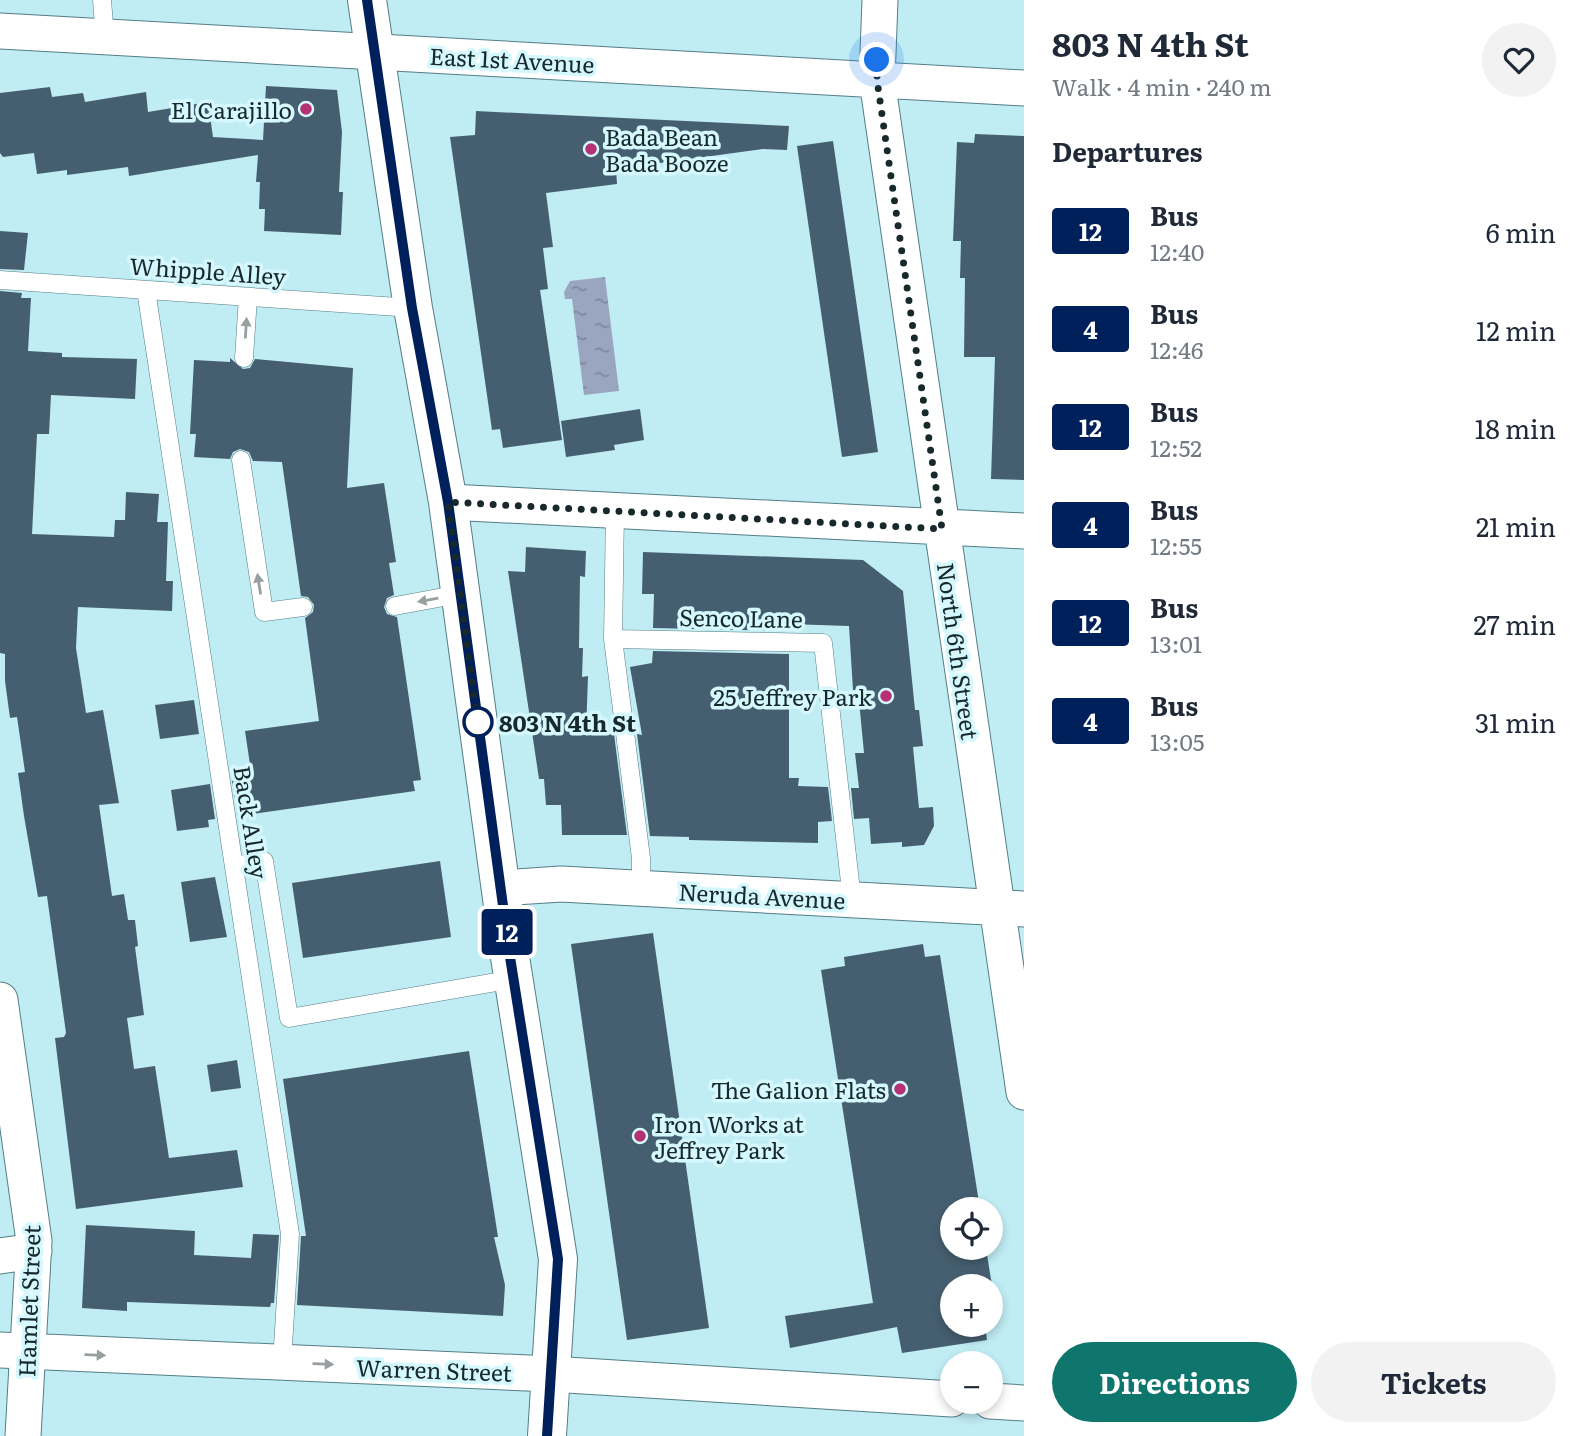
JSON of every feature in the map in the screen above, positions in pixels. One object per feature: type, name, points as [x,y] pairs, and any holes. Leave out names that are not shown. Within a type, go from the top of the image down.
[{"type":"main road","points":[[367,0],[412,308],[448,502],[514,979],[558,1259],[547,1436]]},
{"type":"street","name":"North 6th Street","points":[[880,0],[877,80],[942,529],[1010,908],[1024,1092]]},
{"type":"street","name":"East 1st Avenue","points":[[0,31],[1024,88]]},
{"type":"street","points":[[448,502],[942,529],[1024,531]]},
{"type":"street","name":"Neruda Avenue","points":[[501,888],[561,884],[1010,908]]},
{"type":"street","name":"Hamlet Street","points":[[0,1000],[17,1253],[14,1351],[23,1436]]},
{"type":"street","name":"Warren Street","points":[[14,1351],[551,1374],[940,1398]]},
{"type":"street","points":[[1003,1402],[1024,1403]]},
{"type":"lane","points":[[102,0],[105,37]]},
{"type":"lane","name":"Whipple Alley","points":[[0,280],[412,308]]},
{"type":"lane","name":"Back Alley","points":[[146,290],[290,1234],[282,1362]]},
{"type":"lane","points":[[244,358],[248,297]]},
{"type":"lane","points":[[241,460],[264,612],[303,607]]},
{"type":"lane","points":[[615,511],[613,639],[641,858],[641,888]]},
{"type":"lane","points":[[395,606],[460,594]]},
{"type":"lane","name":"Senco Lane","points":[[613,639],[823,643],[852,900]]},
{"type":"lane","points":[[234,866],[264,861],[289,1018],[514,979]]},
{"type":"water","points":[[605,277],[619,391],[584,395],[572,299],[565,299],[564,292],[570,281]]},
{"type":"building","points":[[266,86],[337,90],[342,132],[339,192],[343,192],[341,235],[264,231],[265,209],[259,209],[260,182],[256,182],[258,155],[129,176],[128,167],[67,175],[67,170],[37,174],[34,153],[3,157],[0,153],[0,93],[50,87],[52,97],[83,93],[85,102],[146,92],[148,112],[208,102],[213,137],[263,140]]},
{"type":"building","points":[[476,111],[789,126],[787,150],[763,149],[616,169],[617,184],[546,193],[553,247],[543,248],[548,289],[540,290],[562,440],[503,448],[500,429],[492,430],[450,137],[475,135]]},
{"type":"building","points":[[975,134],[1024,136],[1024,480],[991,479],[995,357],[964,357],[965,278],[960,278],[961,241],[953,241],[957,142],[974,143]]},
{"type":"building","points":[[833,141],[878,452],[842,457],[797,146]]},
{"type":"building","points":[[0,231],[28,233],[24,270],[0,269]]},
{"type":"building","points":[[0,291],[22,293],[21,298],[31,298],[28,351],[62,353],[62,357],[137,359],[135,399],[51,395],[49,434],[37,434],[32,534],[114,537],[115,520],[125,520],[126,492],[159,494],[157,522],[168,522],[166,581],[173,581],[172,611],[78,607],[76,648],[86,713],[103,710],[119,803],[99,805],[112,896],[124,894],[128,920],[135,920],[138,946],[135,947],[144,1015],[127,1018],[134,1069],[155,1066],[169,1158],[237,1150],[243,1187],[76,1209],[55,1038],[64,1037],[66,1033],[47,896],[38,897],[24,816],[18,773],[25,772],[17,717],[10,718],[5,681],[5,654],[0,653]]},
{"type":"building","points":[[230,358],[243,369],[250,368],[255,359],[353,368],[347,488],[384,483],[396,562],[389,563],[394,595],[387,598],[384,607],[387,614],[397,617],[421,780],[413,781],[415,791],[238,816],[232,781],[252,778],[245,731],[319,721],[305,618],[313,612],[314,605],[308,597],[301,596],[282,462],[253,461],[249,452],[240,449],[233,452],[230,459],[194,457],[196,434],[190,434],[194,360],[230,362]]},
{"type":"building","points":[[640,409],[644,440],[614,445],[615,450],[566,457],[561,421]]},
{"type":"building","points":[[526,547],[586,551],[585,577],[580,576],[579,648],[583,648],[582,677],[588,676],[586,733],[614,734],[627,835],[562,835],[561,805],[546,805],[544,779],[539,779],[508,571],[525,572]]},
{"type":"building","name":"25 Jeffrey Park","points":[[643,552],[863,560],[903,591],[915,710],[919,710],[923,746],[913,747],[919,808],[933,807],[934,826],[924,845],[902,847],[902,842],[871,844],[869,818],[854,819],[851,788],[859,788],[855,753],[864,753],[858,690],[853,690],[849,626],[789,624],[789,631],[653,628],[654,594],[642,594]]},
{"type":"building","points":[[653,651],[789,654],[789,778],[799,778],[798,786],[828,787],[832,821],[818,822],[818,843],[689,840],[689,837],[650,836],[637,734],[642,735],[630,667],[652,663]]},
{"type":"building","points":[[194,700],[199,734],[160,739],[155,705]]},
{"type":"building","points":[[210,784],[215,819],[208,820],[209,827],[177,831],[171,790]]},
{"type":"building","points":[[440,861],[451,937],[303,958],[292,883]]},
{"type":"building","points":[[215,877],[227,937],[190,942],[181,882]]},
{"type":"building","name":"Iron Works at Jeffrey Park","points":[[653,933],[709,1328],[627,1340],[571,944]]},
{"type":"building","name":"The Galion Flats","points":[[923,944],[925,957],[940,955],[978,1197],[940,1197],[940,1260],[988,1260],[990,1274],[940,1274],[940,1337],[987,1337],[987,1340],[902,1353],[897,1327],[790,1348],[785,1316],[873,1303],[821,970],[845,966],[844,957]]},
{"type":"building","points":[[469,1051],[498,1237],[494,1237],[505,1285],[503,1316],[297,1305],[301,1236],[306,1236],[283,1079]]},
{"type":"building","points":[[237,1060],[241,1088],[211,1092],[207,1065]]},
{"type":"building","points":[[86,1225],[195,1231],[194,1255],[251,1258],[253,1234],[279,1235],[274,1303],[271,1303],[270,1307],[127,1302],[127,1311],[82,1308]]},
{"type":"bus line","name":"12","points":[[367,0],[412,308],[448,502],[510,957],[558,1259],[547,1436]]},
{"type":"place","name":"El Carajillo","points":[[306,109]]},
{"type":"place","name":"Bada Bean Bada Booze","points":[[591,149]]},
{"type":"place","name":"25 Jeffrey Park","points":[[886,696]]},
{"type":"place","name":"803 N 4th St","points":[[478,722]]},
{"type":"place","name":"The Galion Flats","points":[[900,1089]]},
{"type":"place","name":"Iron Works at Jeffrey Park","points":[[640,1136]]},
{"type":"route","points":[[478,722],[478,727],[448,502],[942,529],[877,80],[877,60]]}]
